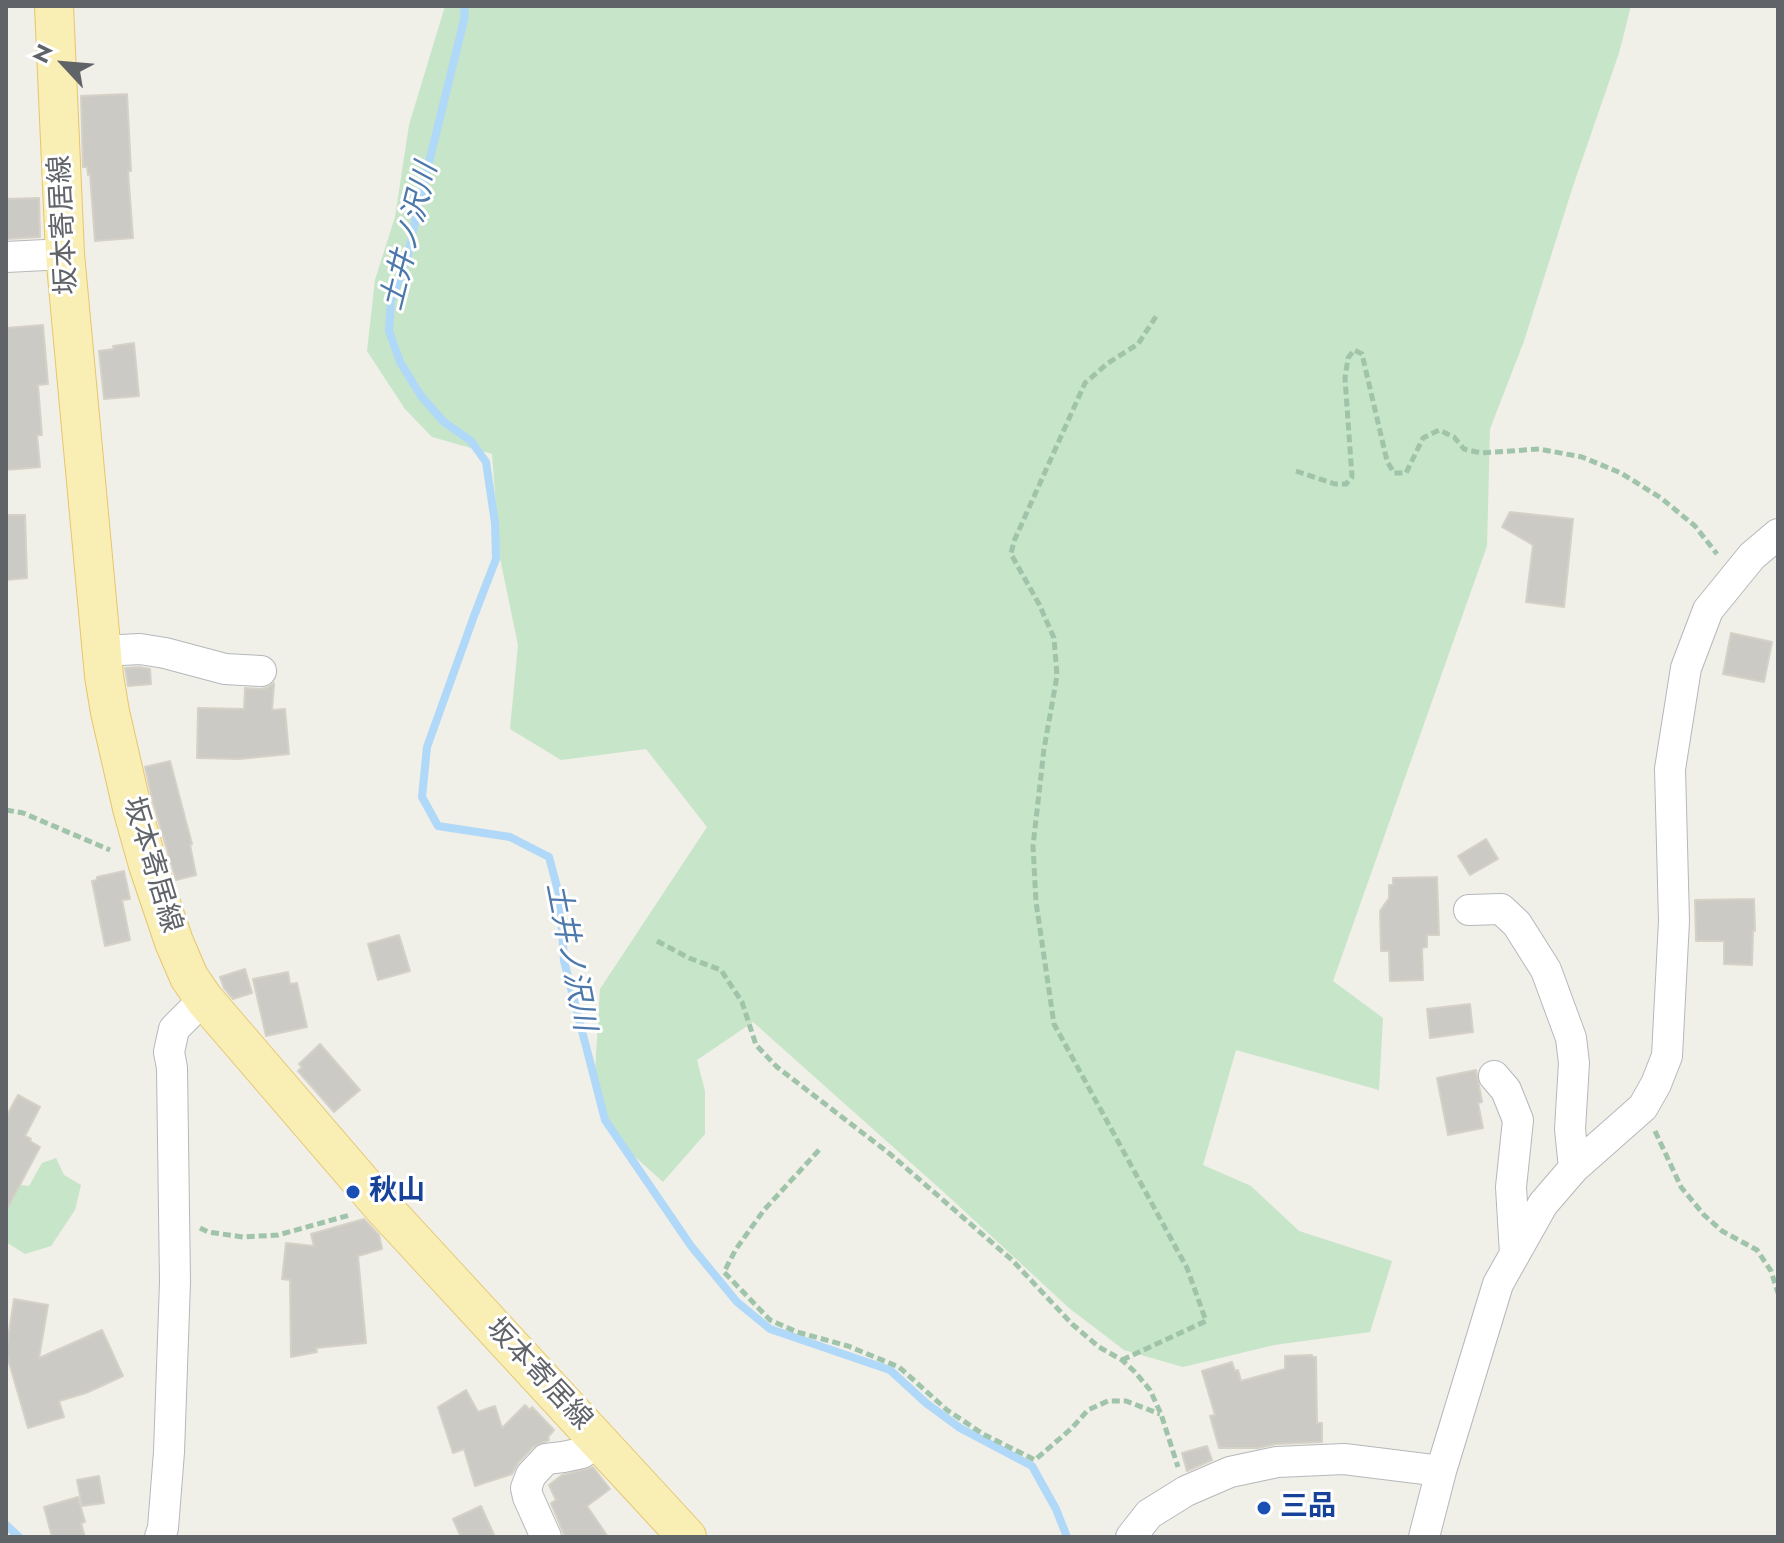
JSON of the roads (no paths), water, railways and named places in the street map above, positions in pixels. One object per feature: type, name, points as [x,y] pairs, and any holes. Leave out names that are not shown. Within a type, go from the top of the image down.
[{"type":"main road","name":"坂本寄居線","points":[[54,6],[65,254],[102,651],[110,712],[132,808],[174,942],[189,977],[204,999],[381,1205],[687,1537]]},
{"type":"street","points":[[6,257],[65,254]]},
{"type":"street","points":[[1424,1537],[1498,1284],[1543,1204],[1574,1168],[1643,1107],[1667,1056],[1674,921],[1670,769],[1686,668],[1708,610],[1752,556],[1778,534]]},
{"type":"street","points":[[102,651],[140,649],[225,669],[261,671]]},
{"type":"street","points":[[1469,910],[1501,909],[1517,924],[1546,970],[1571,1038],[1574,1063],[1570,1129],[1574,1168]]},
{"type":"street","points":[[160,1537],[169,1452],[175,1282],[172,1068],[169,1052],[174,1029],[204,999]]},
{"type":"street","points":[[1494,1076],[1506,1090],[1518,1120],[1511,1187],[1515,1254]]},
{"type":"street","points":[[546,1537],[528,1497],[526,1488],[531,1475],[546,1459],[582,1453],[599,1441]]},
{"type":"street","points":[[1131,1537],[1149,1514],[1186,1491],[1230,1472],[1277,1462],[1344,1459],[1441,1471]]},
{"type":"waterway","name":"土井ノ沢川","points":[[465,6],[408,256],[391,301],[389,331],[400,362],[421,396],[444,422],[471,441],[486,462],[495,523],[496,559],[427,747],[422,797],[438,826],[510,837],[549,857],[560,898],[564,961],[605,1120],[691,1246],[737,1302],[770,1329],[890,1370],[926,1403],[960,1428],[1032,1466],[1056,1509],[1067,1537]]},
{"type":"waterway","points":[[6,1525],[19,1537]]},
{"type":"place","name":"秋山","points":[[353,1192]]},
{"type":"place","name":"三品","points":[[1264,1508]]}]
